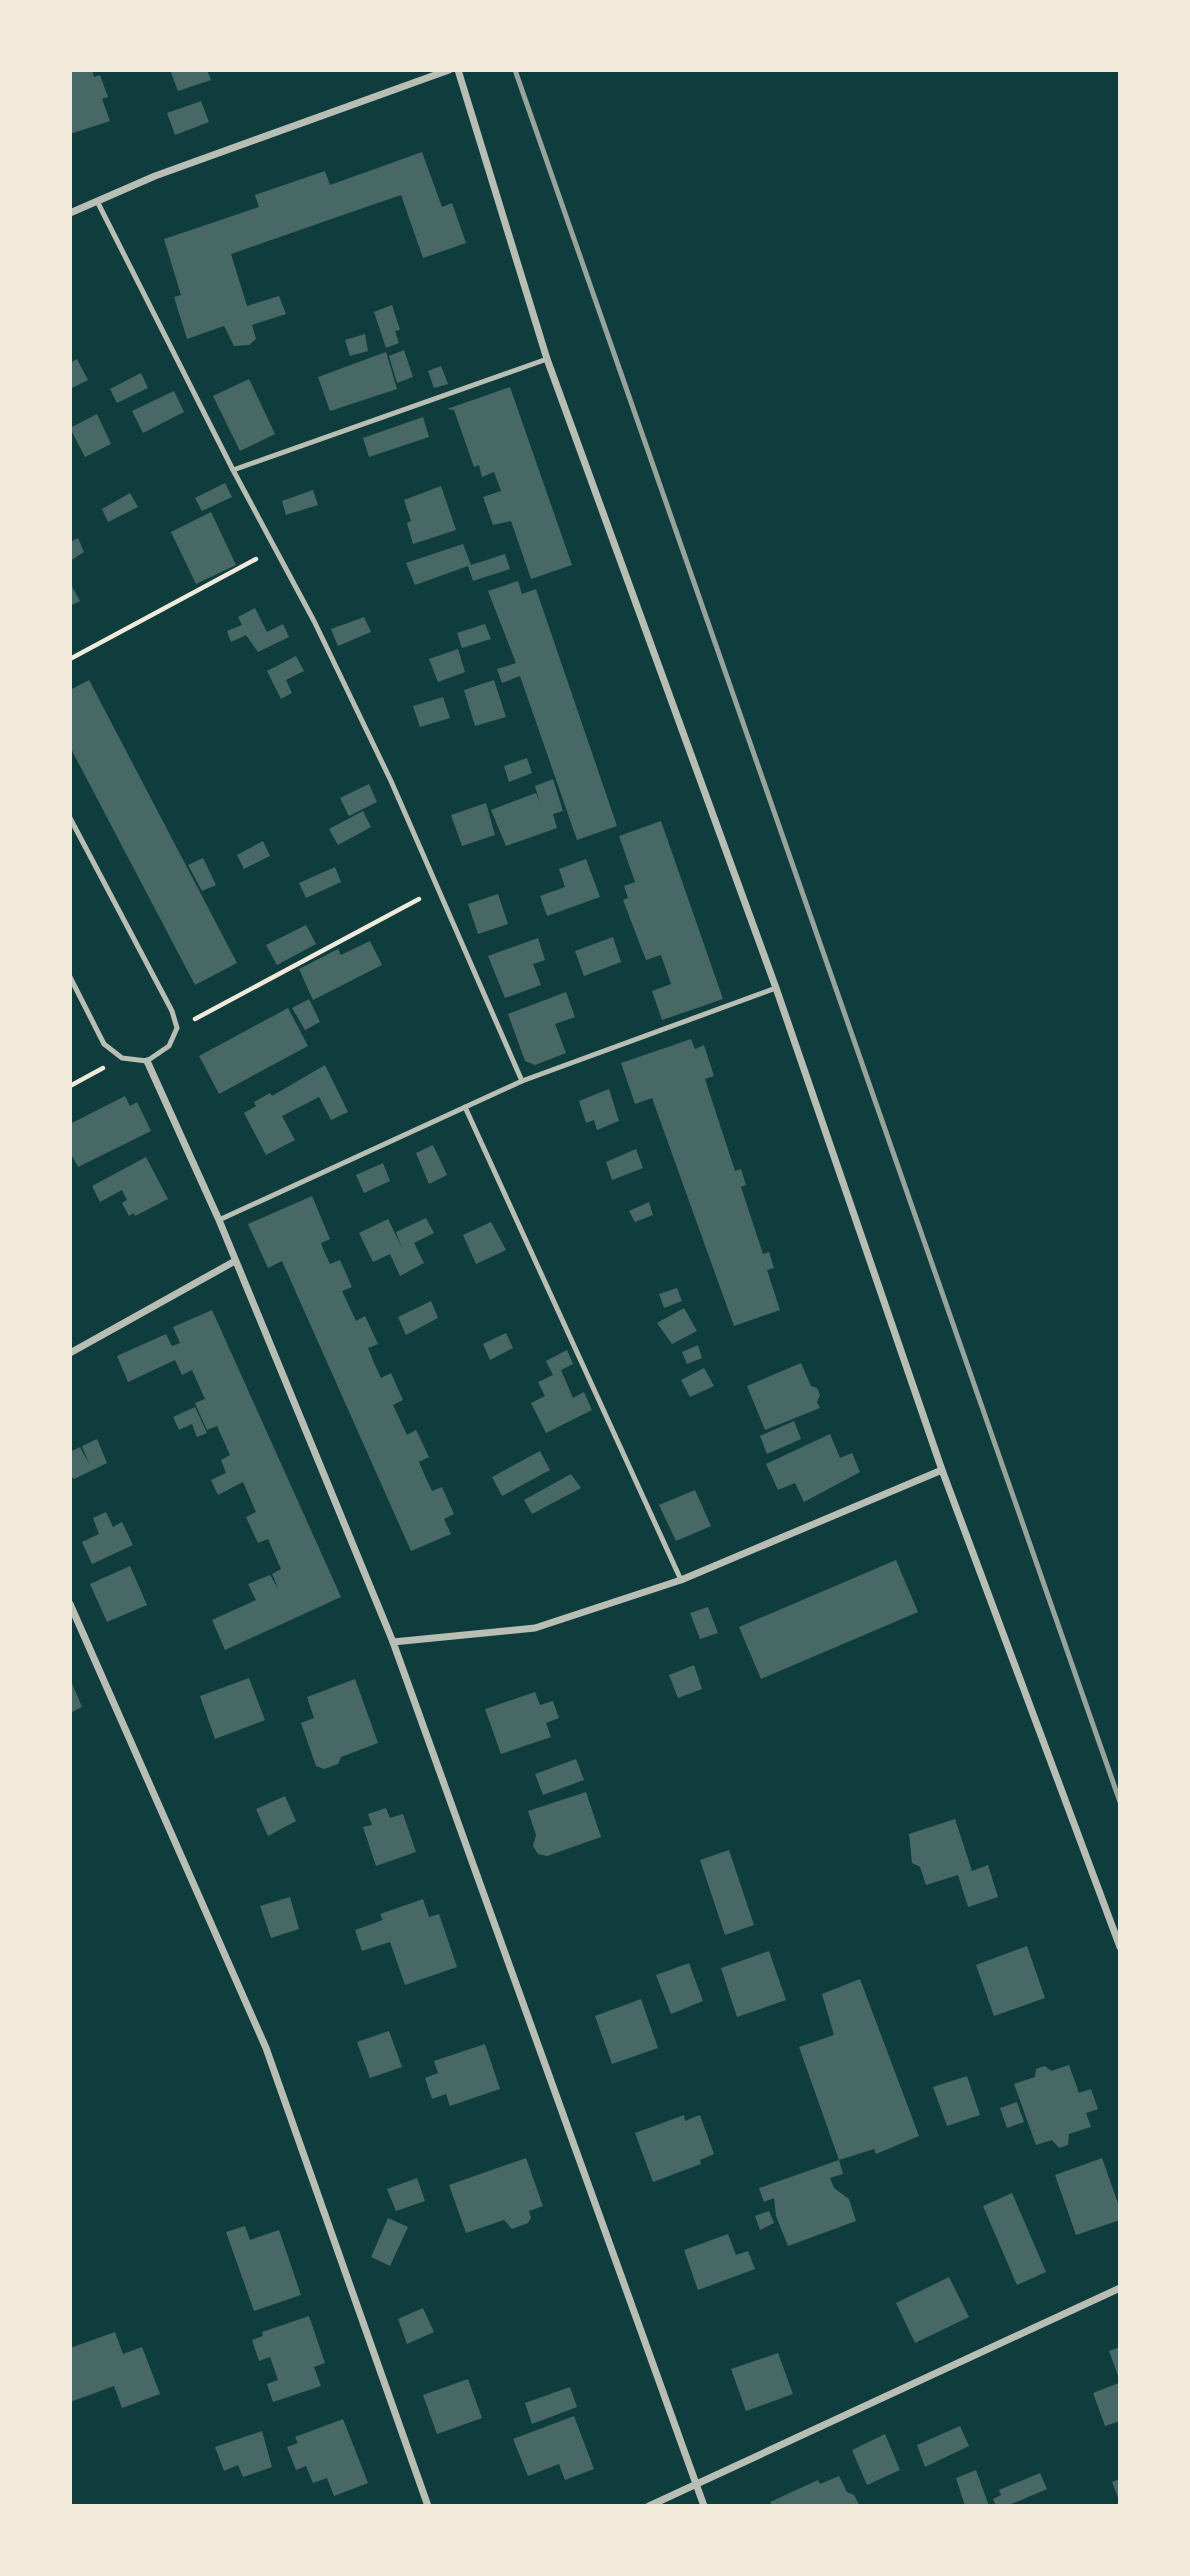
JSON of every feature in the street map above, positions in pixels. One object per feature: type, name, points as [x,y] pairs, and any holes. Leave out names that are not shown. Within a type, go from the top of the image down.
[{"type":"street","points":[[70,213],[155,176],[449,70]]},
{"type":"street","points":[[458,70],[547,359],[776,988],[942,1470],[1120,1947]]},
{"type":"street","points":[[148,1061],[219,1220],[393,1642],[704,2506]]},
{"type":"street","points":[[70,1353],[235,1261]]},
{"type":"street","points":[[393,1642],[535,1628],[681,1580],[942,1470]]},
{"type":"street","points":[[70,1604],[266,2048],[428,2506]]},
{"type":"street","points":[[649,2506],[1120,2288]]},
{"type":"lane","points":[[97,201],[337,670],[438,889],[522,1081]]},
{"type":"lane","points":[[233,470],[547,359]]},
{"type":"lane","points":[[70,818],[172,1011],[177,1028],[169,1046],[148,1061],[122,1058],[104,1044],[70,977]]},
{"type":"lane","points":[[219,1220],[522,1081],[776,988]]},
{"type":"lane","points":[[465,1107],[681,1580]]},
{"type":"path","points":[[70,659],[275,549]]},
{"type":"path","points":[[177,1028],[438,889]]},
{"type":"path","points":[[70,1086],[122,1058]]},
{"type":"building","points":[[70,70],[92,70],[94,77],[100,75],[108,97],[102,99],[110,121],[70,134]]},
{"type":"building","points":[[170,70],[207,70],[211,80],[178,91]]},
{"type":"building","points":[[201,101],[209,122],[175,135],[167,113]]},
{"type":"building","points":[[422,152],[442,207],[452,203],[466,243],[423,258],[401,195],[231,254],[247,306],[279,296],[286,314],[252,325],[256,339],[249,345],[234,346],[224,326],[187,339],[174,297],[181,295],[164,239],[259,207],[255,195],[325,171],[330,185]]},
{"type":"building","points":[[392,305],[400,330],[395,331],[399,343],[386,348],[374,312]]},
{"type":"building","points":[[365,334],[368,351],[350,356],[345,340]]},
{"type":"building","points":[[404,350],[413,377],[397,383],[389,356]]},
{"type":"building","points":[[386,352],[397,389],[330,411],[318,377]]},
{"type":"building","points":[[77,359],[88,380],[70,389],[70,363]]},
{"type":"building","points":[[441,366],[448,384],[434,388],[428,371]]},
{"type":"building","points":[[141,373],[148,388],[117,403],[110,389]]},
{"type":"building","points":[[249,379],[275,434],[240,451],[213,396]]},
{"type":"building","points":[[510,387],[572,565],[531,579],[511,521],[493,525],[483,497],[501,491],[494,472],[482,477],[479,465],[474,467],[454,410],[447,409]]},
{"type":"building","points":[[174,391],[184,412],[143,433],[132,411]]},
{"type":"building","points":[[97,414],[111,444],[85,457],[70,428]]},
{"type":"building","points":[[423,417],[429,437],[369,457],[363,438]]},
{"type":"building","points":[[225,483],[232,497],[202,511],[195,498]]},
{"type":"building","points":[[441,486],[456,530],[413,544],[407,523],[411,521],[404,500]]},
{"type":"building","points":[[313,490],[318,505],[286,515],[282,501]]},
{"type":"building","points":[[130,493],[138,507],[108,522],[102,509]]},
{"type":"building","points":[[211,512],[236,565],[196,584],[171,532]]},
{"type":"building","points":[[78,538],[84,552],[70,561],[70,542]]},
{"type":"building","points":[[463,544],[471,565],[505,554],[510,569],[473,581],[468,566],[415,585],[406,563]]},
{"type":"building","points":[[518,581],[522,594],[536,589],[617,826],[577,840],[520,676],[502,683],[497,669],[516,663],[488,591]]},
{"type":"building","points":[[70,583],[80,601],[70,606]]},
{"type":"building","points":[[255,608],[267,632],[283,624],[289,637],[258,652],[246,635],[231,642],[227,631],[242,625],[238,617]]},
{"type":"building","points":[[364,617],[371,632],[338,646],[331,629]]},
{"type":"building","points":[[485,624],[491,639],[462,648],[457,633]]},
{"type":"building","points":[[458,649],[465,672],[438,682],[429,659]]},
{"type":"building","points":[[296,656],[304,671],[286,680],[292,693],[281,699],[267,671]]},
{"type":"building","points":[[89,680],[237,963],[195,985],[70,747],[70,690]]},
{"type":"building","points":[[494,680],[506,717],[475,726],[464,690]]},
{"type":"building","points":[[443,697],[450,718],[420,727],[413,706]]},
{"type":"building","points":[[527,758],[532,773],[509,782],[504,766]]},
{"type":"building","points":[[553,779],[563,811],[553,814],[557,828],[506,846],[491,810],[536,793],[540,803],[535,786]]},
{"type":"building","points":[[369,784],[377,802],[349,816],[340,798]]},
{"type":"building","points":[[486,803],[495,835],[462,846],[451,815]]},
{"type":"building","points":[[363,811],[371,827],[338,845],[329,829]]},
{"type":"building","points":[[661,821],[723,999],[662,1020],[652,991],[671,984],[661,955],[646,960],[623,900],[628,898],[624,886],[635,882],[619,836]]},
{"type":"building","points":[[263,841],[270,856],[244,869],[237,855]]},
{"type":"building","points":[[203,858],[216,885],[202,891],[188,865]]},
{"type":"building","points":[[586,859],[600,897],[547,916],[540,896],[565,887],[559,869]]},
{"type":"building","points":[[335,867],[341,882],[306,898],[299,883]]},
{"type":"building","points":[[498,894],[508,924],[478,934],[468,904]]},
{"type":"building","points":[[306,925],[316,944],[277,965],[266,945]]},
{"type":"building","points":[[613,937],[621,962],[584,976],[575,951]]},
{"type":"building","points":[[538,938],[545,960],[533,964],[541,985],[505,998],[488,956]]},
{"type":"building","points":[[370,941],[382,965],[313,1000],[299,969],[338,949],[341,955]]},
{"type":"building","points":[[566,992],[575,1017],[555,1024],[566,1053],[535,1065],[525,1061],[508,1014]]},
{"type":"building","points":[[309,999],[320,1022],[305,1030],[292,1008]]},
{"type":"building","points":[[288,1008],[308,1046],[219,1094],[199,1056]]},
{"type":"building","points":[[691,1039],[695,1049],[704,1045],[714,1076],[705,1079],[735,1171],[741,1169],[746,1185],[741,1187],[763,1254],[769,1252],[774,1268],[767,1270],[780,1310],[734,1326],[652,1098],[635,1104],[621,1063]]},
{"type":"building","points":[[325,1065],[348,1112],[331,1120],[319,1097],[282,1116],[295,1140],[266,1155],[244,1113],[256,1106],[254,1102],[270,1093],[272,1096]]},
{"type":"building","points":[[609,1089],[619,1121],[597,1130],[594,1120],[586,1123],[579,1101]]},
{"type":"building","points":[[125,1096],[130,1106],[137,1102],[151,1131],[78,1167],[70,1152],[70,1124]]},
{"type":"building","points":[[433,1145],[447,1175],[429,1184],[416,1153]]},
{"type":"building","points":[[636,1149],[643,1168],[612,1180],[606,1162]]},
{"type":"building","points":[[146,1157],[168,1199],[135,1216],[134,1213],[129,1216],[122,1203],[127,1200],[122,1190],[100,1202],[92,1186]]},
{"type":"building","points":[[383,1163],[390,1181],[364,1193],[356,1175]]},
{"type":"building","points":[[312,1196],[330,1239],[321,1243],[323,1249],[330,1264],[340,1260],[352,1287],[342,1291],[356,1321],[365,1316],[378,1344],[368,1348],[374,1363],[381,1378],[391,1373],[403,1400],[393,1405],[407,1435],[416,1430],[429,1457],[419,1462],[432,1491],[442,1487],[454,1514],[444,1519],[451,1534],[411,1551],[282,1261],[268,1268],[248,1224]]},
{"type":"building","points":[[649,1202],[653,1215],[635,1222],[629,1211]]},
{"type":"building","points":[[426,1218],[434,1233],[414,1243],[424,1263],[400,1276],[390,1254],[373,1262],[359,1233],[388,1219],[402,1248],[396,1232]]},
{"type":"building","points":[[491,1222],[506,1250],[476,1264],[463,1235]]},
{"type":"building","points":[[677,1288],[682,1301],[664,1308],[659,1294]]},
{"type":"building","points":[[431,1301],[438,1318],[406,1335],[398,1317]]},
{"type":"building","points":[[684,1308],[697,1331],[672,1344],[657,1323]]},
{"type":"building","points":[[212,1310],[341,1597],[225,1650],[212,1620],[256,1600],[248,1584],[270,1575],[279,1590],[272,1574],[281,1569],[268,1539],[258,1543],[246,1517],[256,1512],[243,1482],[218,1495],[211,1480],[226,1473],[221,1460],[230,1455],[217,1426],[207,1430],[201,1417],[195,1403],[205,1399],[192,1370],[182,1375],[175,1360],[128,1382],[117,1356],[166,1334],[172,1346],[180,1343],[173,1327]]},
{"type":"building","points":[[506,1333],[513,1348],[490,1360],[483,1344]]},
{"type":"building","points":[[698,1345],[702,1358],[687,1364],[682,1352]]},
{"type":"building","points":[[567,1350],[573,1364],[561,1370],[573,1398],[584,1392],[592,1410],[546,1433],[531,1403],[545,1396],[538,1382],[553,1375],[546,1361]]},
{"type":"building","points":[[801,1363],[811,1386],[817,1388],[820,1395],[817,1402],[820,1408],[765,1430],[747,1386]]},
{"type":"building","points":[[704,1368],[714,1386],[690,1397],[681,1380]]},
{"type":"building","points":[[195,1407],[207,1433],[197,1437],[192,1424],[179,1430],[173,1417]]},
{"type":"building","points":[[794,1421],[801,1439],[767,1454],[760,1436]]},
{"type":"building","points":[[830,1434],[840,1458],[852,1453],[860,1472],[804,1502],[795,1483],[778,1490],[766,1464]]},
{"type":"building","points":[[97,1439],[107,1463],[74,1479],[70,1476],[70,1452],[80,1447],[89,1464],[82,1446]]},
{"type":"building","points":[[540,1451],[550,1470],[502,1496],[492,1477]]},
{"type":"building","points":[[571,1474],[581,1488],[532,1514],[524,1500]]},
{"type":"building","points":[[695,1490],[711,1526],[676,1541],[659,1505]]},
{"type":"building","points":[[106,1512],[113,1527],[122,1522],[133,1545],[92,1564],[82,1542],[99,1534],[93,1518]]},
{"type":"building","points":[[896,1560],[918,1612],[761,1679],[739,1627]]},
{"type":"building","points":[[130,1566],[147,1605],[107,1622],[90,1584]]},
{"type":"building","points":[[708,1607],[718,1633],[700,1639],[690,1613]]},
{"type":"building","points":[[694,1665],[702,1689],[678,1698],[669,1675]]},
{"type":"building","points":[[249,1678],[265,1720],[215,1739],[200,1696]]},
{"type":"building","points":[[70,1679],[82,1707],[70,1713]]},
{"type":"building","points":[[355,1679],[378,1743],[341,1757],[338,1764],[324,1769],[316,1766],[301,1723],[314,1718],[307,1697]]},
{"type":"building","points":[[535,1692],[540,1705],[553,1701],[559,1718],[546,1723],[551,1737],[501,1754],[485,1709]]},
{"type":"building","points":[[576,1759],[584,1780],[543,1795],[535,1774]]},
{"type":"building","points":[[586,1792],[601,1837],[547,1856],[538,1854],[533,1846],[536,1835],[528,1811]]},
{"type":"building","points":[[285,1796],[296,1821],[268,1836],[256,1809]]},
{"type":"building","points":[[386,1808],[390,1818],[403,1814],[416,1852],[376,1866],[363,1827],[372,1825],[368,1814]]},
{"type":"building","points":[[955,1819],[972,1871],[988,1865],[998,1897],[968,1907],[958,1875],[926,1885],[920,1867],[912,1863],[909,1834]]},
{"type":"building","points":[[729,1850],[754,1925],[725,1935],[700,1860]]},
{"type":"building","points":[[290,1897],[299,1929],[271,1938],[260,1906]]},
{"type":"building","points":[[423,1899],[429,1917],[439,1914],[457,1967],[405,1985],[390,1942],[362,1951],[355,1930],[383,1920],[380,1914]]},
{"type":"building","points":[[1027,1946],[1045,1998],[994,2016],[976,1965]]},
{"type":"building","points":[[769,1951],[786,2000],[737,2017],[721,1968]]},
{"type":"building","points":[[689,1963],[703,2001],[671,2014],[656,1975]]},
{"type":"building","points":[[860,1979],[919,2136],[876,2154],[874,2149],[839,2160],[799,2047],[834,2035],[822,1994]]},
{"type":"building","points":[[641,1999],[658,2048],[612,2064],[595,2016]]},
{"type":"building","points":[[389,2031],[402,2067],[370,2078],[357,2042]]},
{"type":"building","points":[[485,2044],[500,2089],[450,2106],[446,2094],[432,2099],[425,2078],[438,2073],[434,2061]]},
{"type":"building","points":[[1069,2065],[1079,2093],[1091,2089],[1098,2109],[1086,2113],[1091,2127],[1069,2134],[1068,2145],[1059,2148],[1052,2140],[1036,2145],[1014,2084],[1035,2077],[1036,2069],[1045,2066],[1051,2071]]},
{"type":"building","points":[[967,2076],[980,2115],[947,2126],[933,2087]]},
{"type":"building","points":[[1017,2102],[1024,2122],[1007,2128],[1000,2108]]},
{"type":"building","points":[[684,2115],[685,2121],[700,2115],[714,2154],[700,2160],[701,2164],[653,2182],[635,2133]]},
{"type":"building","points":[[526,2158],[543,2206],[529,2211],[531,2218],[528,2223],[512,2229],[504,2220],[466,2233],[449,2185]]},
{"type":"building","points":[[1102,2158],[1120,2209],[1120,2220],[1076,2235],[1055,2175]]},
{"type":"building","points":[[839,2160],[843,2174],[830,2178],[834,2188],[849,2199],[856,2221],[788,2246],[776,2216],[774,2198],[764,2202],[759,2188]]},
{"type":"building","points":[[417,2178],[425,2201],[396,2211],[387,2189]]},
{"type":"building","points":[[1012,2193],[1046,2272],[1017,2285],[983,2206]]},
{"type":"building","points":[[769,2211],[774,2223],[760,2230],[755,2216]]},
{"type":"building","points":[[388,2218],[408,2227],[390,2266],[371,2257]]},
{"type":"building","points":[[245,2226],[250,2240],[279,2230],[301,2295],[254,2311],[226,2232]]},
{"type":"building","points":[[728,2234],[736,2255],[748,2251],[755,2269],[698,2290],[684,2250]]},
{"type":"building","points":[[949,2277],[969,2317],[915,2343],[896,2303]]},
{"type":"building","points":[[423,2308],[434,2332],[407,2344],[398,2319]]},
{"type":"building","points":[[309,2316],[325,2363],[314,2367],[321,2386],[273,2402],[267,2384],[278,2380],[270,2357],[259,2361],[252,2340],[263,2336],[262,2332]]},
{"type":"building","points":[[115,2332],[123,2354],[142,2347],[160,2394],[122,2408],[114,2386],[70,2402],[70,2348]]},
{"type":"building","points":[[1120,2347],[1120,2381],[1109,2351]]},
{"type":"building","points":[[778,2353],[793,2394],[746,2411],[731,2369]]},
{"type":"building","points":[[468,2379],[482,2418],[437,2434],[423,2395]]},
{"type":"building","points":[[1119,2383],[1120,2421],[1105,2426],[1093,2393]]},
{"type":"building","points":[[570,2387],[577,2407],[532,2424],[525,2403]]},
{"type":"building","points":[[574,2416],[594,2469],[565,2480],[559,2464],[528,2476],[513,2439]]},
{"type":"building","points":[[343,2419],[368,2483],[334,2496],[327,2478],[313,2483],[306,2466],[296,2470],[287,2447],[298,2443],[295,2437]]},
{"type":"building","points":[[960,2426],[969,2446],[925,2467],[917,2445]]},
{"type":"building","points":[[262,2431],[272,2467],[243,2477],[238,2465],[224,2471],[215,2447]]},
{"type":"building","points":[[885,2434],[900,2470],[867,2485],[852,2450]]},
{"type":"building","points":[[976,2470],[989,2506],[965,2506],[956,2478]]},
{"type":"building","points":[[1040,2473],[1047,2489],[1007,2506],[996,2506],[993,2499],[1001,2495],[999,2490]]},
{"type":"building","points":[[839,2476],[847,2492],[854,2495],[860,2506],[772,2506],[770,2502],[818,2480],[820,2484]]},
{"type":"building","points":[[1120,2479],[1120,2503],[1112,2482]]},
{"type":"railway","points":[[515,70],[1120,1802]]}]
